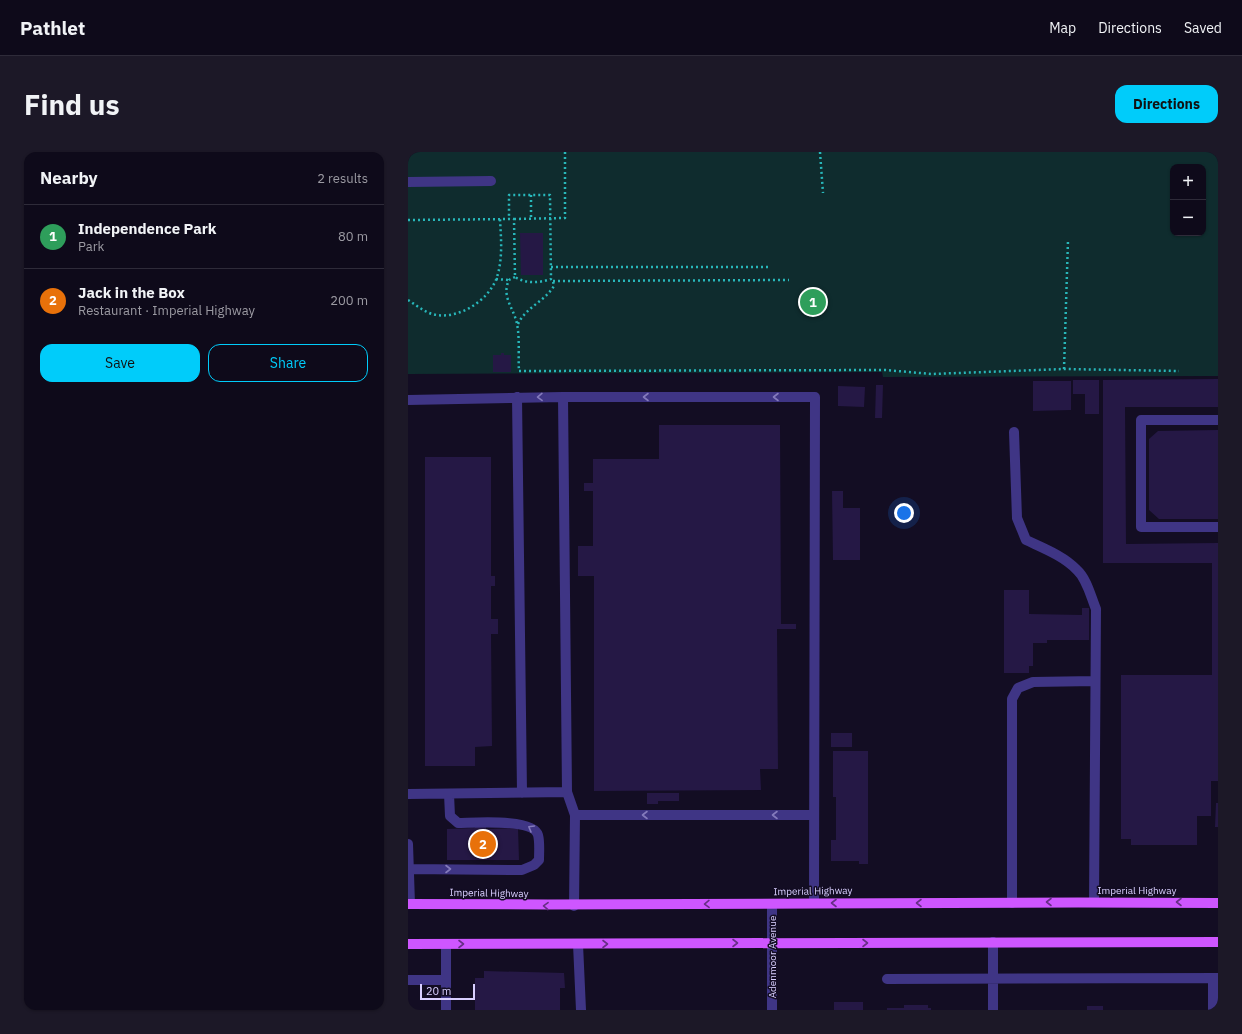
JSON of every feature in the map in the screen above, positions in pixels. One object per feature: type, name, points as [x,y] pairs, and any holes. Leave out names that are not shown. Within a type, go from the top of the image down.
[{"type":"main road","name":"Imperial Highway","points":[[409,904],[574,906],[1012,902],[1218,903]]},
{"type":"main road","points":[[408,944],[1218,942]]},
{"type":"street","points":[[408,182],[491,181]]},
{"type":"street","points":[[517,397],[522,793]]},
{"type":"street","points":[[408,400],[517,397],[815,398],[814,903]]},
{"type":"street","points":[[563,397],[567,792],[575,815],[574,906]]},
{"type":"street","points":[[1218,420],[1141,420],[1141,527],[1218,527]]},
{"type":"street","points":[[1014,432],[1017,518],[1026,540],[1052,552],[1078,570],[1089,591],[1096,610],[1094,902]]},
{"type":"street","points":[[1012,902],[1012,699],[1018,688],[1033,682],[1095,682]]},
{"type":"street","points":[[408,794],[567,792]]},
{"type":"street","points":[[409,869],[522,870],[534,865],[539,860],[538,835],[533,829],[516,823],[458,823],[450,816],[449,794]]},
{"type":"street","points":[[575,815],[814,815]]},
{"type":"street","points":[[408,844],[409,904]]},
{"type":"street","name":"Adenmoor Avenue","points":[[772,904],[772,1010]]},
{"type":"street","points":[[993,942],[993,1010]]},
{"type":"street","points":[[446,944],[446,1010]]},
{"type":"street","points":[[578,944],[581,1010]]},
{"type":"street","points":[[887,979],[1215,978],[1213,1010]]},
{"type":"street","points":[[408,980],[446,980]]},
{"type":"path","points":[[408,220],[565,218],[565,152]]},
{"type":"path","points":[[820,152],[823,193]]},
{"type":"path","points":[[508,219],[509,195],[550,195],[551,267],[554,286],[549,294],[524,312],[517,325]]},
{"type":"path","points":[[531,195],[532,218]]},
{"type":"path","points":[[408,300],[421,309],[433,314],[461,312],[471,308],[486,295],[496,279],[501,260],[500,219]]},
{"type":"path","points":[[514,219],[515,277]]},
{"type":"path","points":[[1064,369],[1068,240]]},
{"type":"path","points":[[551,267],[768,266]]},
{"type":"path","points":[[496,279],[509,280],[515,277],[529,282],[552,280],[789,280]]},
{"type":"path","points":[[509,280],[506,286],[507,300],[517,325],[519,371],[886,370],[931,374],[1064,369],[1179,371]]},
{"type":"green space","points":[[408,152],[1218,152],[1218,376],[883,377],[882,372],[408,374]]},
{"type":"building","points":[[520,233],[543,233],[543,275],[521,275]]},
{"type":"building","points":[[501,353],[504,353],[504,355],[511,355],[511,372],[493,372],[493,355],[501,355]]},
{"type":"building","points":[[1218,379],[1218,407],[1125,407],[1126,544],[1218,543],[1218,781],[1211,781],[1211,816],[1197,816],[1197,845],[1131,845],[1131,839],[1121,839],[1121,675],[1212,675],[1212,563],[1103,563],[1103,380]]},
{"type":"building","points":[[1073,380],[1099,380],[1099,414],[1085,414],[1085,394],[1073,394]]},
{"type":"building","points":[[1033,381],[1071,381],[1071,410],[1033,411]]},
{"type":"building","points":[[876,385],[883,385],[882,418],[875,418]]},
{"type":"building","points":[[838,386],[865,387],[864,407],[838,406]]},
{"type":"building","points":[[659,425],[780,425],[781,624],[796,624],[796,629],[777,629],[778,769],[760,769],[761,790],[594,791],[594,576],[578,576],[578,546],[593,546],[593,491],[584,491],[584,483],[593,483],[593,459],[659,459]]},
{"type":"building","points":[[1218,430],[1218,519],[1159,519],[1149,510],[1149,439],[1158,431]]},
{"type":"building","points":[[425,457],[491,457],[491,576],[495,576],[495,586],[491,586],[491,619],[498,619],[498,634],[491,634],[492,746],[475,747],[475,766],[425,766]]},
{"type":"building","points":[[832,491],[843,491],[843,508],[860,508],[860,560],[833,560]]},
{"type":"building","points":[[1004,590],[1029,590],[1029,614],[1082,615],[1082,608],[1089,608],[1089,640],[1047,640],[1047,643],[1033,643],[1033,666],[1029,666],[1029,673],[1004,673]]},
{"type":"building","points":[[831,733],[852,733],[852,747],[831,747]]},
{"type":"building","points":[[833,751],[868,751],[868,864],[859,864],[859,861],[831,861],[831,840],[836,840],[836,797],[833,797]]},
{"type":"building","points":[[647,793],[679,793],[679,801],[658,801],[658,804],[647,804]]},
{"type":"building","points":[[1216,803],[1218,803],[1218,827],[1215,827]]},
{"type":"building","points":[[475,824],[486,824],[486,829],[518,828],[519,860],[447,860],[447,829],[475,828]]},
{"type":"building","points":[[484,971],[564,973],[565,988],[560,988],[560,1010],[475,1010],[475,978],[484,978]]},
{"type":"building","points":[[834,1002],[863,1002],[863,1010],[834,1010]]},
{"type":"building","points":[[904,1005],[928,1005],[928,1008],[931,1008],[931,1010],[887,1010],[887,1008],[904,1008]]},
{"type":"building","points":[[1087,1006],[1103,1006],[1103,1010],[1087,1010]]},
{"type":"place","name":"Independence Park","points":[[813,302]]},
{"type":"place","name":"Jack in the Box","points":[[483,844]]}]
